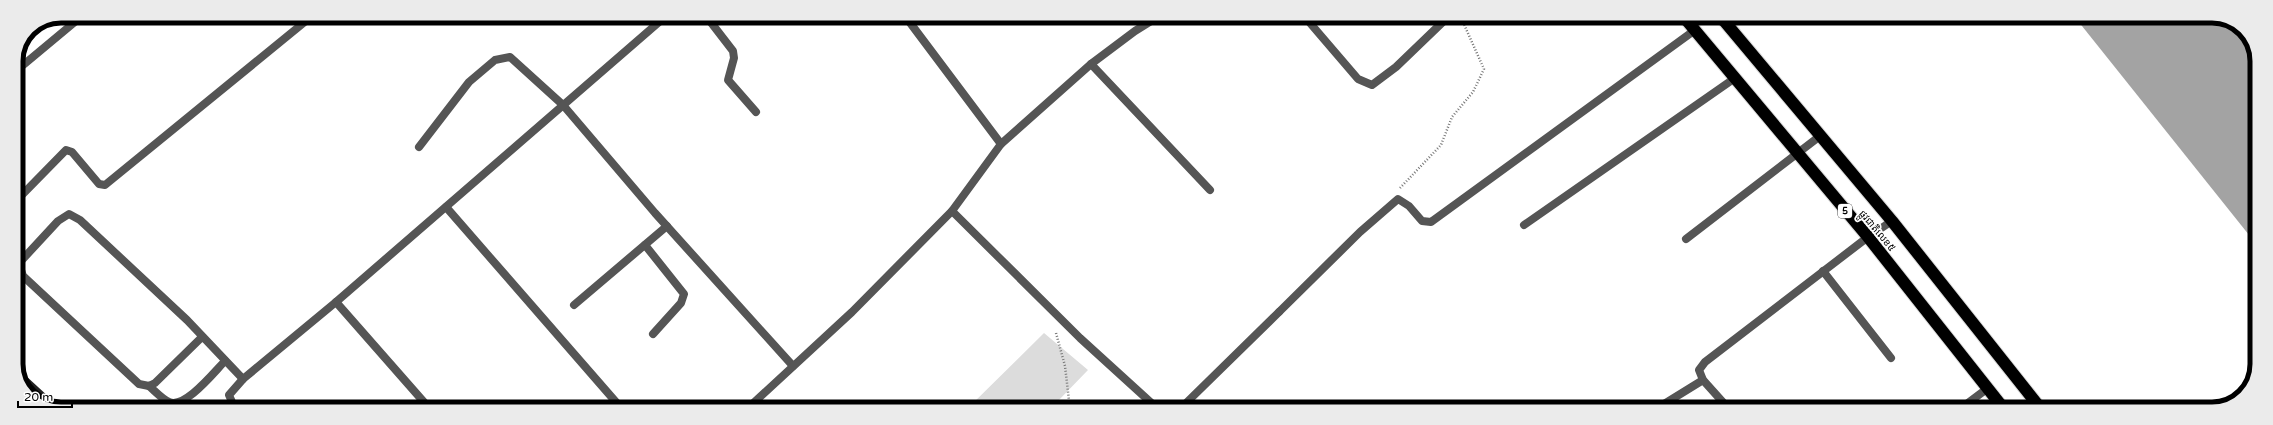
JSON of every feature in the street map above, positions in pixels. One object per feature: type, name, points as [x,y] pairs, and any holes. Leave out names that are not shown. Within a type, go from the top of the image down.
[{"type":"highway","name":"ផ្លូវជាតិលេខ៥","points":[[1689,23],[1868,237],[1999,402]]},
{"type":"highway","name":"ផ្លូវជាតិលេខ៥","points":[[1726,23],[1892,222],[2034,402]]},
{"type":"street","points":[[23,65],[74,23]]},
{"type":"street","points":[[23,194],[66,150],[72,152],[99,184],[105,185],[303,23]]},
{"type":"street","points":[[232,402],[229,395],[243,380],[336,302],[658,23]]},
{"type":"street","points":[[711,23],[733,51],[734,58],[728,80],[756,112]]},
{"type":"street","points":[[910,23],[1001,144]]},
{"type":"street","points":[[754,402],[852,312],[952,210],[1001,144],[1091,64],[1147,23]]},
{"type":"street","points":[[1310,23],[1358,79],[1372,85],[1396,67],[1442,23]]},
{"type":"street","points":[[1187,402],[1360,232],[1398,199],[1409,206],[1422,221],[1432,222],[1695,30]]},
{"type":"street","points":[[419,147],[469,82],[495,60],[510,57],[563,105],[667,226],[793,366]]},
{"type":"street","points":[[1091,64],[1210,190]]},
{"type":"street","points":[[1524,225],[1735,78]]},
{"type":"street","points":[[1686,239],[1820,136]]},
{"type":"street","points":[[446,207],[616,402]]},
{"type":"street","points":[[952,210],[1049,307],[1151,402]]},
{"type":"street","points":[[23,258],[58,221],[69,214],[80,220],[187,320],[243,380]]},
{"type":"street","points":[[1723,402],[1703,380],[1699,370],[1705,362],[1868,237],[1892,222]]},
{"type":"street","points":[[574,305],[667,226]]},
{"type":"street","points":[[645,245],[684,294],[681,303],[653,334]]},
{"type":"street","points":[[1823,271],[1890,358]]},
{"type":"street","points":[[23,274],[138,384],[149,386],[169,402]]},
{"type":"street","points":[[336,302],[424,402]]},
{"type":"street","points":[[149,386],[202,337]]},
{"type":"street","points":[[181,402],[225,361]]},
{"type":"street","points":[[1667,402],[1703,380]]},
{"type":"street","points":[[28,384],[44,398]]},
{"type":"street","points":[[1969,402],[1988,388]]},
{"type":"path","points":[[1398,199],[1400,187],[1441,145],[1452,117],[1473,92],[1484,69],[1463,23]]},
{"type":"path","points":[[1049,307],[1065,366],[1069,402]]},
{"type":"shaded area","points":[[2080,23],[2217,23],[2229,27],[2241,36],[2247,46],[2250,58],[2250,236]]},
{"type":"shaded area","points":[[1044,333],[1088,370],[1058,401],[1059,402],[974,402]]}]
